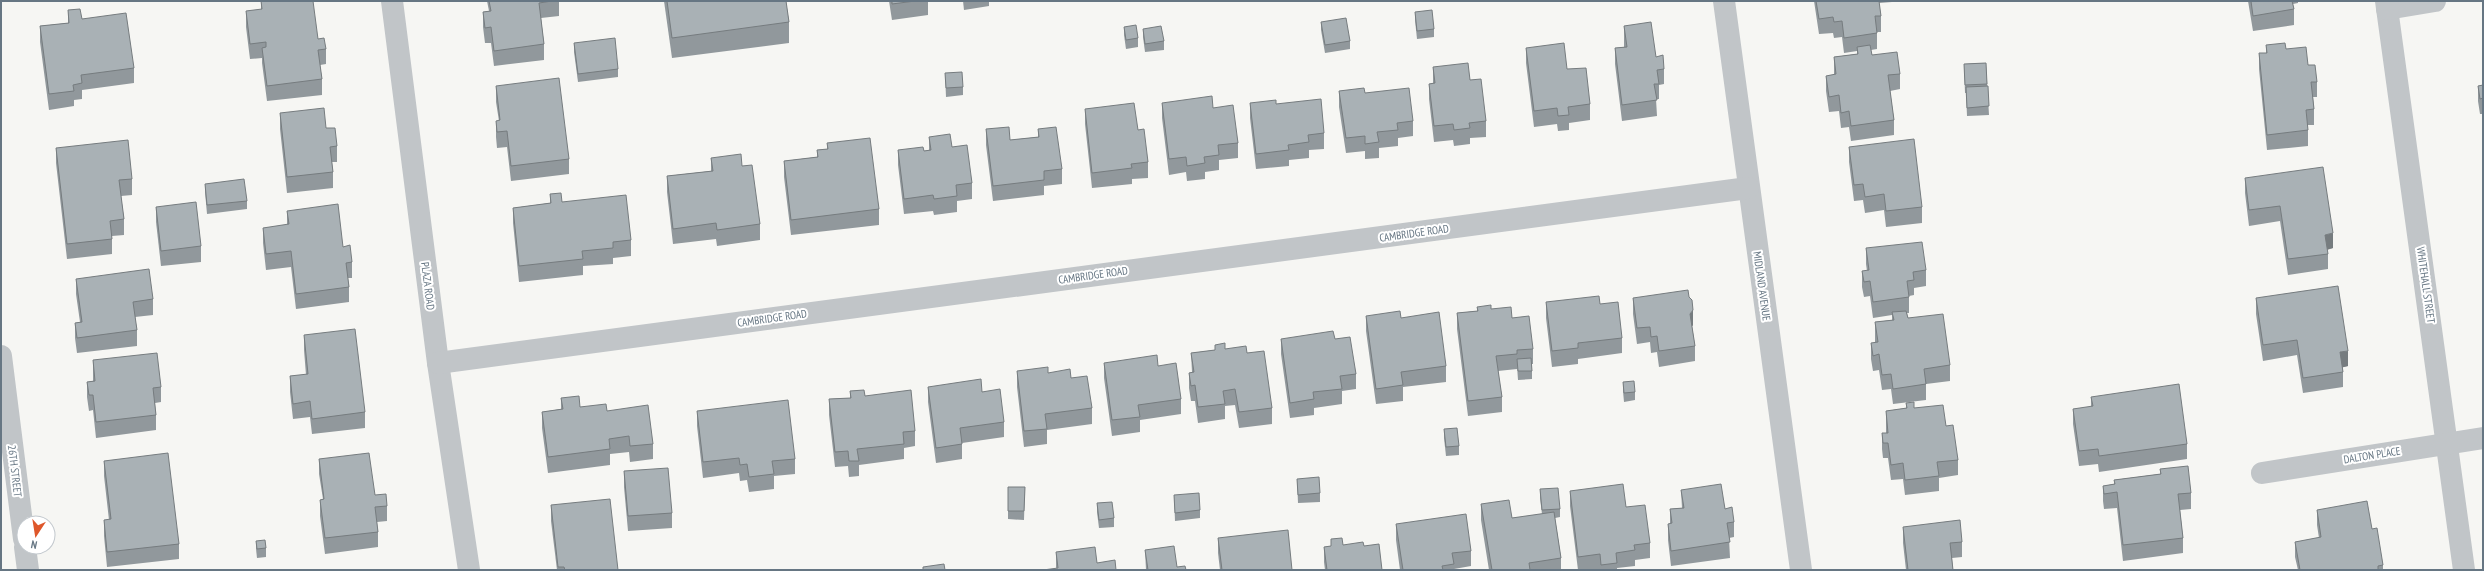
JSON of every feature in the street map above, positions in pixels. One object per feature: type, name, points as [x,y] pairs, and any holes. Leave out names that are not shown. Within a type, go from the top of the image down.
[{"type":"street","name":"PLAZA ROAD","points":[[392,1],[438,363],[469,570]]},
{"type":"street","name":"MIDLAND AVENUE","points":[[1724,1],[1748,188],[1801,570]]},
{"type":"street","points":[[2386,5],[2434,1]]},
{"type":"street","name":"WHITEHALL STREET","points":[[2386,5],[2448,442],[2464,570]]},
{"type":"street","name":"CAMBRIDGE ROAD","points":[[438,363],[1748,188]]},
{"type":"street","name":"26TH STREET","points":[[1,356],[21,515]]},
{"type":"street","name":"DALTON PLACE","points":[[2262,473],[2448,442],[2483,438]]},
{"type":"street","points":[[26,555],[28,570]]},
{"type":"building","points":[[261,1],[313,1],[318,39],[324,38],[326,49],[318,50],[322,79],[267,86],[262,48],[266,47],[266,42],[250,44],[246,11],[262,9]]},
{"type":"building","points":[[489,1],[552,1],[539,3],[544,44],[494,51],[491,27],[485,28],[483,12],[491,11]]},
{"type":"building","points":[[667,1],[786,1],[789,22],[672,38]]},
{"type":"building","points":[[892,1],[915,1],[892,4]]},
{"type":"building","points":[[1816,1],[1879,1],[1881,16],[1875,16],[1877,33],[1844,38],[1842,21],[1834,22],[1833,17],[1819,19]]},
{"type":"building","points":[[2251,1],[2292,1],[2294,9],[2253,16]]},
{"type":"building","points":[[80,9],[82,19],[126,13],[134,68],[81,75],[82,83],[73,85],[74,91],[49,94],[40,26],[69,23],[68,10]]},
{"type":"building","points":[[1432,10],[1434,29],[1417,31],[1415,12]]},
{"type":"building","points":[[1346,18],[1350,41],[1325,45],[1321,22]]},
{"type":"building","points":[[1651,22],[1656,57],[1663,55],[1664,69],[1657,70],[1659,84],[1654,84],[1657,100],[1622,105],[1615,48],[1627,47],[1624,26]]},
{"type":"building","points":[[1136,25],[1138,38],[1126,40],[1124,27]]},
{"type":"building","points":[[1161,26],[1164,41],[1145,44],[1143,29]]},
{"type":"building","points":[[615,38],[618,69],[578,74],[574,43]]},
{"type":"building","points":[[1564,43],[1567,69],[1586,68],[1590,104],[1568,107],[1569,115],[1558,116],[1557,108],[1534,111],[1526,48]]},
{"type":"building","points":[[2285,43],[2286,49],[2306,47],[2308,65],[2315,65],[2317,82],[2311,82],[2314,109],[2306,110],[2308,130],[2267,135],[2259,53],[2267,53],[2266,45]]},
{"type":"building","points":[[1870,45],[1872,55],[1897,52],[1900,74],[1888,75],[1894,120],[1851,126],[1849,111],[1841,113],[1839,95],[1829,97],[1826,76],[1836,74],[1834,57],[1858,54],[1857,47]]},
{"type":"building","points":[[1468,63],[1470,80],[1481,79],[1486,121],[1469,123],[1470,128],[1454,130],[1453,124],[1434,126],[1429,84],[1435,83],[1433,67]]},
{"type":"building","points":[[1986,63],[1987,84],[1965,85],[1964,64]]},
{"type":"building","points":[[962,72],[963,87],[946,88],[945,73]]},
{"type":"building","points":[[559,78],[569,159],[511,166],[507,131],[497,132],[496,121],[500,120],[496,86]]},
{"type":"building","points":[[2483,85],[2483,98],[2480,99],[2478,86]]},
{"type":"building","points":[[1988,86],[1989,106],[1967,108],[1966,87]]},
{"type":"building","points":[[1364,88],[1365,93],[1409,88],[1413,121],[1397,123],[1398,130],[1377,132],[1379,142],[1365,144],[1365,136],[1346,138],[1339,91]]},
{"type":"building","points":[[1212,96],[1213,108],[1233,105],[1238,143],[1218,145],[1219,155],[1204,157],[1205,163],[1187,166],[1186,157],[1169,159],[1162,103]]},
{"type":"building","points":[[1321,99],[1324,133],[1308,135],[1309,142],[1288,145],[1289,150],[1256,154],[1250,103],[1276,100],[1276,104]]},
{"type":"building","points":[[1134,103],[1138,130],[1144,129],[1148,162],[1131,164],[1132,168],[1092,173],[1085,109]]},
{"type":"building","points":[[324,108],[326,128],[335,128],[337,146],[330,147],[333,172],[287,177],[280,113]]},
{"type":"building","points":[[1009,127],[1010,140],[1039,137],[1038,129],[1056,127],[1062,169],[1044,171],[1044,180],[993,186],[986,129]]},
{"type":"building","points":[[950,134],[952,147],[967,145],[972,183],[956,185],[957,196],[934,199],[933,195],[904,199],[898,150],[923,147],[924,151],[931,150],[929,137]]},
{"type":"building","points":[[870,138],[879,209],[791,220],[784,161],[818,157],[817,150],[828,149],[827,143]]},
{"type":"building","points":[[1914,139],[1922,207],[1886,211],[1884,194],[1865,197],[1863,184],[1854,185],[1849,147]]},
{"type":"building","points":[[128,140],[132,179],[119,180],[124,219],[110,221],[112,239],[67,244],[56,148]]},
{"type":"building","points":[[741,154],[742,166],[752,165],[760,224],[717,230],[716,223],[673,229],[667,176],[713,171],[711,158]]},
{"type":"building","points":[[2323,167],[2333,233],[2325,235],[2328,254],[2288,259],[2280,206],[2249,210],[2245,178]]},
{"type":"building","points":[[244,179],[247,201],[207,205],[205,184]]},
{"type":"building","points":[[561,193],[562,202],[626,195],[631,240],[613,242],[613,248],[582,251],[583,259],[519,266],[513,208],[551,203],[550,194]]},
{"type":"building","points":[[196,202],[201,246],[161,251],[156,207]]},
{"type":"building","points":[[338,204],[343,247],[350,245],[352,262],[346,263],[349,287],[296,294],[291,251],[266,254],[263,228],[289,224],[287,211]]},
{"type":"building","points":[[1922,242],[1926,270],[1913,272],[1914,280],[1907,281],[1909,297],[1873,302],[1870,281],[1864,282],[1862,271],[1869,270],[1866,248]]},
{"type":"building","points":[[149,269],[153,299],[133,302],[137,330],[77,338],[75,323],[82,322],[76,279]]},
{"type":"building","points":[[2338,286],[2348,351],[2340,352],[2343,372],[2303,378],[2297,340],[2263,345],[2256,298]]},
{"type":"building","points":[[1688,290],[1689,297],[1692,300],[1693,310],[1690,314],[1695,346],[1659,351],[1657,336],[1651,337],[1650,327],[1637,328],[1633,298]]},
{"type":"building","points":[[1599,296],[1600,304],[1618,302],[1622,338],[1578,343],[1578,348],[1552,351],[1546,302]]},
{"type":"building","points":[[1491,305],[1491,309],[1511,307],[1512,318],[1529,316],[1533,349],[1517,350],[1517,354],[1496,356],[1502,397],[1468,401],[1457,313],[1478,311],[1477,307]]},
{"type":"building","points":[[1400,311],[1401,318],[1439,312],[1446,366],[1401,372],[1403,385],[1376,389],[1366,316]]},
{"type":"building","points":[[1906,311],[1908,318],[1943,314],[1950,365],[1924,369],[1926,384],[1893,389],[1891,374],[1882,375],[1879,354],[1873,356],[1871,343],[1878,342],[1875,322],[1894,320],[1892,312]]},
{"type":"building","points":[[355,329],[365,412],[312,419],[310,401],[293,404],[290,376],[308,374],[304,335]]},
{"type":"building","points":[[1333,331],[1335,339],[1350,337],[1356,374],[1340,376],[1342,389],[1313,392],[1314,399],[1290,403],[1281,339]]},
{"type":"building","points":[[1225,343],[1225,349],[1246,346],[1247,353],[1264,351],[1272,408],[1239,412],[1235,389],[1223,391],[1225,404],[1198,407],[1195,385],[1191,386],[1189,373],[1194,372],[1191,353],[1215,350],[1215,345]]},
{"type":"building","points":[[157,353],[161,387],[153,388],[156,415],[96,422],[93,395],[89,395],[87,382],[95,381],[93,360]]},
{"type":"building","points":[[1157,355],[1158,366],[1176,363],[1181,399],[1138,405],[1140,417],[1112,420],[1104,363]]},
{"type":"building","points":[[1531,358],[1532,371],[1518,371],[1517,359]]},
{"type":"building","points":[[1048,367],[1048,373],[1070,369],[1071,378],[1087,376],[1092,408],[1045,414],[1047,429],[1024,431],[1017,371]]},
{"type":"building","points":[[981,379],[982,392],[1000,389],[1004,422],[960,428],[962,444],[936,448],[928,387]]},
{"type":"building","points":[[1634,381],[1635,392],[1624,393],[1623,382]]},
{"type":"building","points":[[2179,384],[2187,444],[2099,456],[2098,449],[2079,451],[2073,409],[2093,406],[2091,397]]},
{"type":"building","points":[[864,390],[865,396],[911,390],[915,431],[903,432],[904,444],[857,449],[859,461],[849,461],[848,451],[835,452],[829,399],[851,398],[850,391]]},
{"type":"building","points":[[579,396],[580,407],[606,404],[607,411],[648,405],[653,444],[630,446],[629,436],[609,439],[610,449],[548,457],[542,412],[563,409],[561,398]]},
{"type":"building","points":[[788,400],[795,459],[772,461],[774,474],[749,477],[747,464],[740,465],[739,458],[703,462],[697,411]]},
{"type":"building","points":[[1914,402],[1914,408],[1943,405],[1946,426],[1953,425],[1958,460],[1937,462],[1939,476],[1905,480],[1903,463],[1891,465],[1888,443],[1883,443],[1882,433],[1888,433],[1886,411],[1907,408],[1906,403]]},
{"type":"building","points":[[1457,428],[1459,446],[1446,447],[1444,429]]},
{"type":"building","points":[[168,453],[179,544],[107,552],[104,520],[111,519],[104,461]]},
{"type":"building","points":[[369,453],[375,495],[386,494],[387,506],[375,507],[378,532],[325,538],[320,500],[324,499],[319,459]]},
{"type":"building","points":[[2188,466],[2191,493],[2178,494],[2183,538],[2123,545],[2117,492],[2104,494],[2103,486],[2115,484],[2114,480],[2161,474],[2160,469]]},
{"type":"building","points":[[668,468],[672,513],[628,516],[624,471]]},
{"type":"building","points":[[1319,477],[1320,493],[1298,495],[1297,479]]},
{"type":"building","points":[[1623,484],[1626,507],[1645,505],[1650,543],[1634,545],[1635,550],[1616,553],[1617,563],[1601,565],[1600,554],[1578,557],[1570,491]]},
{"type":"building","points":[[1721,484],[1725,509],[1732,507],[1734,522],[1727,523],[1730,542],[1671,551],[1668,524],[1672,523],[1670,509],[1684,508],[1681,490]]},
{"type":"building","points":[[1008,487],[1025,487],[1024,511],[1008,511]]},
{"type":"building","points":[[1558,488],[1560,509],[1542,510],[1540,489]]},
{"type":"building","points":[[1199,493],[1200,510],[1175,513],[1174,495]]},
{"type":"building","points":[[610,499],[618,570],[565,570],[564,567],[558,567],[551,505]]},
{"type":"building","points":[[1509,500],[1512,518],[1554,512],[1561,558],[1529,563],[1530,570],[1492,570],[1481,504]]},
{"type":"building","points":[[2367,501],[2372,529],[2377,528],[2383,565],[2378,566],[2378,570],[2300,570],[2295,542],[2321,537],[2317,510]]},
{"type":"building","points":[[1112,502],[1114,518],[1099,520],[1097,503]]},
{"type":"building","points":[[1466,514],[1471,551],[1452,553],[1454,564],[1442,566],[1443,570],[1403,570],[1396,524]]},
{"type":"building","points":[[1960,520],[1962,542],[1950,543],[1953,570],[1908,570],[1903,527]]},
{"type":"building","points":[[1288,530],[1292,570],[1222,570],[1218,538]]},
{"type":"building","points":[[1342,538],[1343,545],[1363,542],[1364,546],[1379,544],[1382,570],[1327,570],[1324,547],[1331,546],[1331,539]]},
{"type":"building","points":[[265,540],[266,548],[257,549],[256,541]]},
{"type":"building","points":[[1174,546],[1177,567],[1185,566],[1186,570],[1148,570],[1145,550]]},
{"type":"building","points":[[1095,547],[1097,563],[1115,560],[1116,570],[1043,570],[1058,568],[1056,552]]},
{"type":"building","points":[[944,564],[945,570],[923,570],[923,567]]}]
